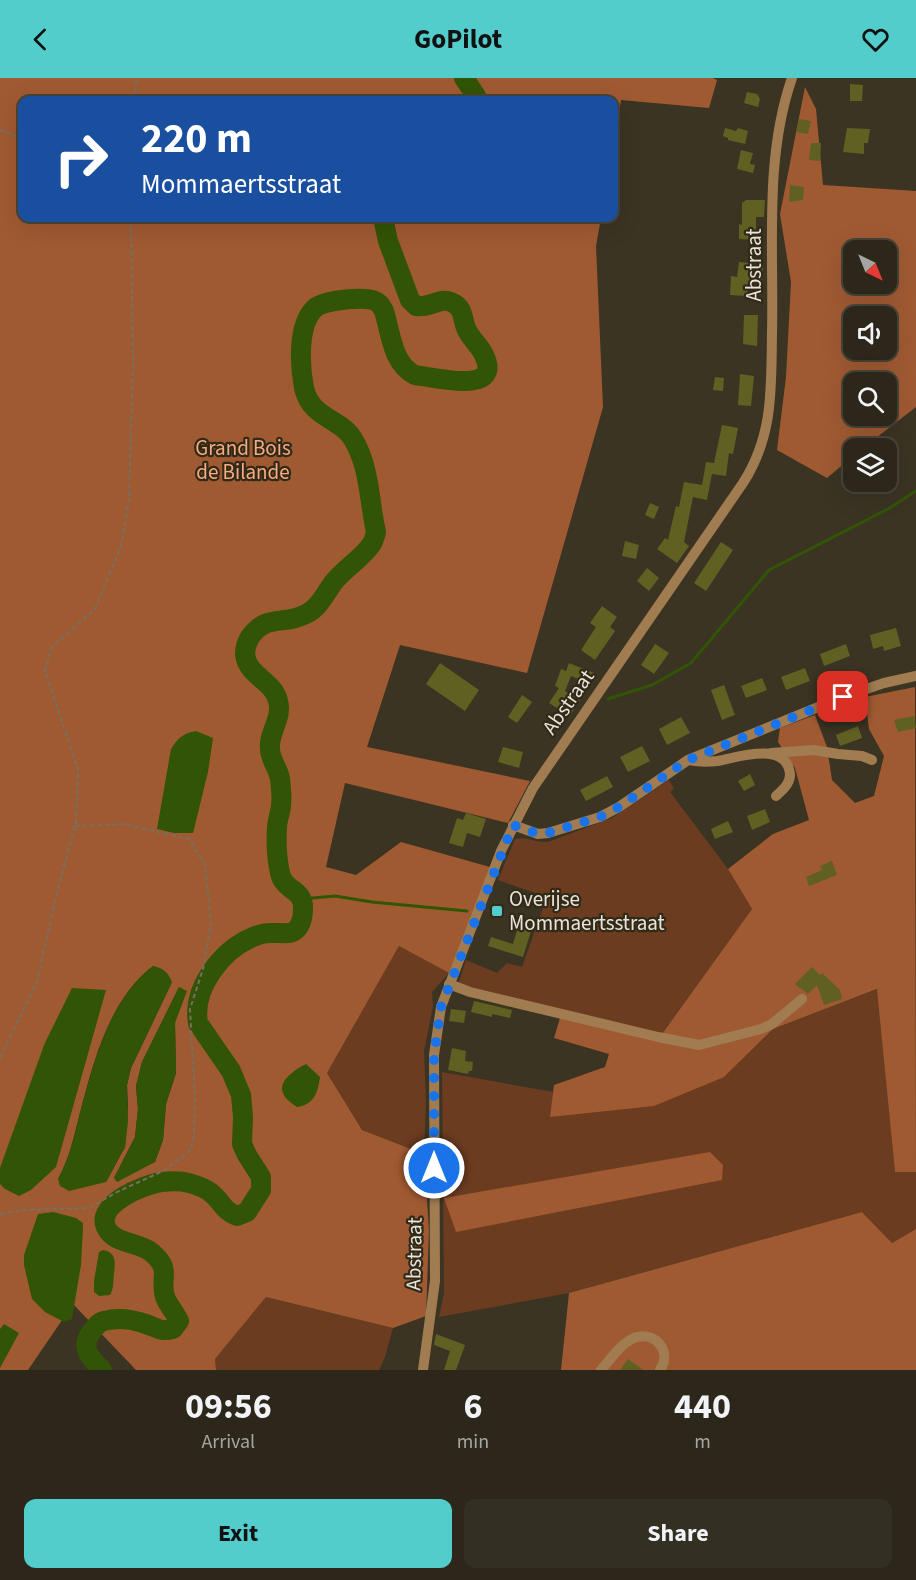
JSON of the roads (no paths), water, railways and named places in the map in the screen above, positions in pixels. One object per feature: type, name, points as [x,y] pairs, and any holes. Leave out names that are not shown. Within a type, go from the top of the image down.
[{"type":"street","name":"Abstraat","points":[[423,1370],[435,1281],[434,1055],[441,1007],[513,825],[532,788],[743,483],[759,453],[770,409],[775,164],[786,97],[792,78]]},
{"type":"street","points":[[513,825],[538,834],[600,817],[619,807],[688,760],[843,697],[884,683],[916,676]]},
{"type":"street","points":[[688,760],[717,761],[749,753],[768,754],[814,750],[862,756],[872,760]]},
{"type":"street","points":[[768,754],[784,760],[789,768],[790,778],[776,796]]},
{"type":"street","points":[[449,984],[503,1000],[699,1045],[767,1027],[802,999]]},
{"type":"street","points":[[601,1370],[623,1346],[638,1337],[646,1337],[659,1343],[665,1352],[665,1363],[660,1370]]},
{"type":"waterway","points":[[464,78],[476,96]]},
{"type":"waterway","points":[[102,1370],[93,1361],[86,1346],[89,1336],[101,1322],[125,1319],[165,1330],[173,1329],[179,1321],[165,1297],[164,1269],[158,1258],[146,1249],[116,1238],[107,1229],[105,1220],[107,1212],[114,1204],[122,1197],[144,1187],[162,1182],[183,1182],[208,1191],[228,1211],[237,1216],[247,1212],[261,1190],[261,1177],[242,1144],[241,1095],[231,1071],[198,1023],[197,1010],[205,984],[220,961],[230,951],[257,936],[293,932],[299,926],[303,915],[300,897],[282,879],[277,857],[277,825],[281,806],[281,789],[279,775],[270,753],[270,743],[279,713],[278,701],[271,688],[250,668],[245,650],[250,637],[263,625],[298,617],[315,608],[337,578],[367,550],[376,532],[366,473],[359,450],[348,432],[313,406],[304,388],[301,347],[305,326],[314,309],[325,303],[370,300],[377,302],[384,311],[397,356],[407,370],[415,375],[450,380],[476,380],[484,376],[488,368],[481,349],[468,332],[461,311],[456,305],[443,301],[426,306],[416,306],[410,300],[388,241],[384,222]]},
{"type":"waterway","points":[[608,699],[652,685],[691,663],[769,570],[888,509],[916,491]]},
{"type":"waterway","points":[[302,899],[335,896],[467,911]]},
{"type":"place","name":"Overijse Mommaertsstraat","points":[[497,911]]},
{"type":"park label","name":"Grand Bois de Bilande","points":[[243,460]]}]
